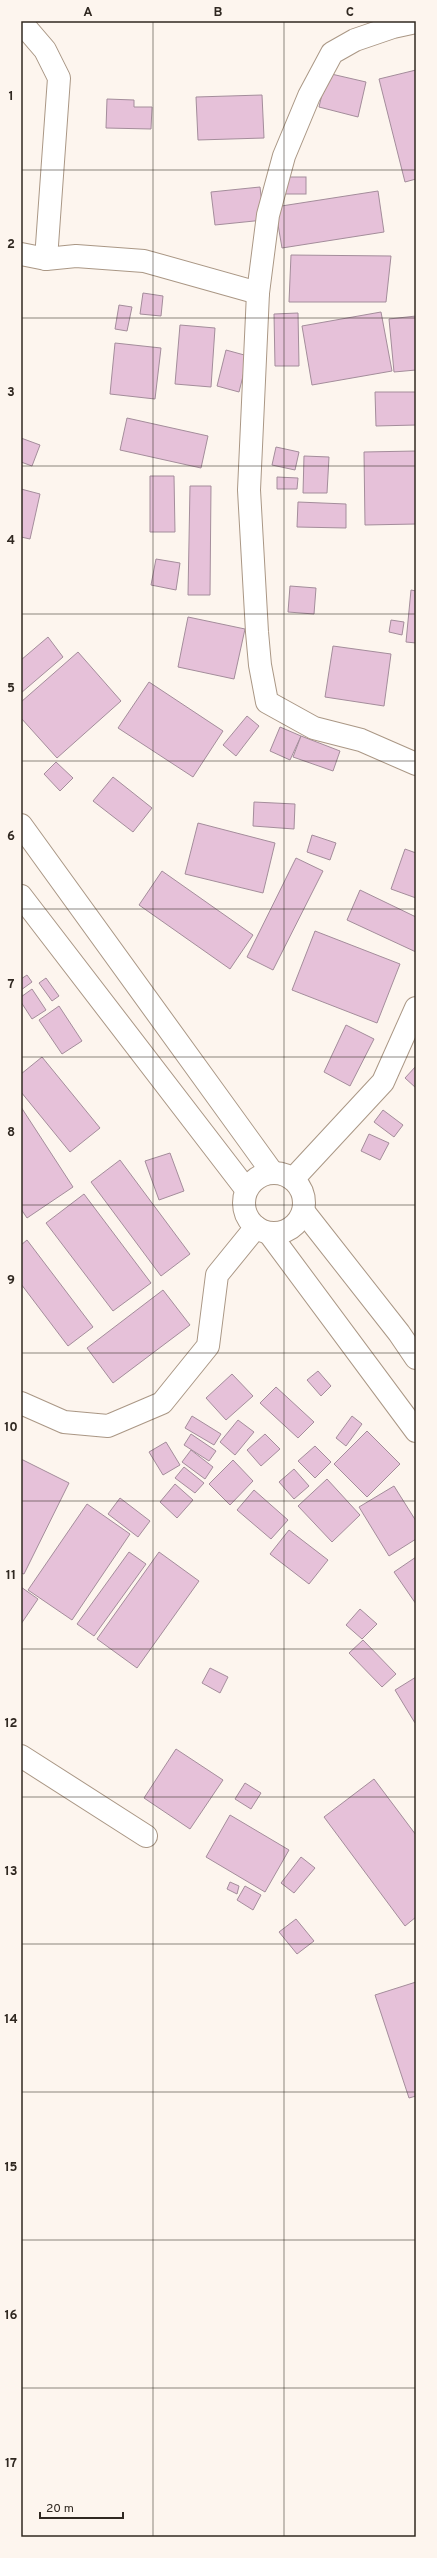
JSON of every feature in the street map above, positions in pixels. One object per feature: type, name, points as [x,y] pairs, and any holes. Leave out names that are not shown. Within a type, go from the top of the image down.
[{"type":"street","points":[[21,22],[45,50],[59,78],[46,259]]},
{"type":"street","points":[[416,22],[390,24],[355,40],[332,53],[309,96],[284,156],[268,215],[258,294],[249,490],[257,632],[260,666],[267,702],[314,728],[361,740],[416,764]]},
{"type":"street","points":[[21,254],[46,259],[76,256],[144,261],[258,294]]},
{"type":"street","points":[[21,825],[272,1172]]},
{"type":"street","points":[[21,896],[246,1189]]},
{"type":"street","points":[[294,1178],[383,1082],[416,1008]]},
{"type":"street","points":[[262,1230],[284,1232],[296,1224],[304,1212],[304,1197],[294,1178],[272,1172],[257,1177],[246,1189],[243,1203],[246,1217],[262,1230],[416,1431]]},
{"type":"street","points":[[304,1212],[399,1333],[416,1358]]},
{"type":"street","points":[[21,1403],[64,1422],[108,1426],[162,1403],[208,1346],[217,1275],[262,1230]]},
{"type":"street","points":[[21,1756],[146,1836]]},
{"type":"building","points":[[416,70],[416,179],[405,182],[379,79]]},
{"type":"building","points":[[327,73],[366,82],[358,117],[319,107]]},
{"type":"building","points":[[262,95],[264,138],[198,140],[196,97]]},
{"type":"building","points":[[107,99],[134,100],[134,107],[152,107],[151,129],[106,128]]},
{"type":"building","points":[[283,177],[306,177],[306,194],[283,194]]},
{"type":"building","points":[[260,187],[264,220],[215,225],[211,192]]},
{"type":"building","points":[[378,191],[384,232],[282,248],[275,207]]},
{"type":"building","points":[[291,255],[391,256],[386,302],[289,302]]},
{"type":"building","points":[[143,293],[163,296],[161,316],[140,314]]},
{"type":"building","points":[[119,305],[132,307],[127,331],[115,329]]},
{"type":"building","points":[[381,312],[392,371],[312,385],[302,326]]},
{"type":"building","points":[[298,313],[299,366],[275,366],[274,314]]},
{"type":"building","points":[[416,316],[416,370],[394,372],[389,319]]},
{"type":"building","points":[[180,325],[215,328],[211,387],[175,384]]},
{"type":"building","points":[[115,343],[161,348],[155,399],[110,394]]},
{"type":"building","points":[[226,350],[248,356],[239,392],[217,386]]},
{"type":"building","points":[[375,392],[416,392],[416,425],[376,426]]},
{"type":"building","points":[[127,418],[208,436],[201,468],[120,450]]},
{"type":"building","points":[[21,438],[40,445],[32,466],[21,462]]},
{"type":"building","points":[[276,447],[299,452],[295,470],[272,465]]},
{"type":"building","points":[[416,451],[416,524],[365,525],[364,452]]},
{"type":"building","points":[[304,456],[329,457],[327,493],[303,493]]},
{"type":"building","points":[[150,476],[174,476],[175,532],[150,532]]},
{"type":"building","points":[[277,477],[298,478],[297,489],[277,489]]},
{"type":"building","points":[[190,486],[211,486],[210,595],[188,595]]},
{"type":"building","points":[[21,489],[40,494],[30,539],[21,537]]},
{"type":"building","points":[[298,502],[346,504],[346,528],[297,527]]},
{"type":"building","points":[[156,559],[180,563],[176,590],[151,585]]},
{"type":"building","points":[[290,586],[316,588],[314,614],[288,612]]},
{"type":"building","points":[[411,590],[416,591],[416,643],[406,642]]},
{"type":"building","points":[[188,617],[245,629],[234,679],[178,667]]},
{"type":"building","points":[[391,620],[404,622],[402,635],[389,632]]},
{"type":"building","points":[[48,637],[63,657],[21,693],[21,660]]},
{"type":"building","points":[[333,646],[391,654],[384,706],[325,697]]},
{"type":"building","points":[[78,652],[121,701],[57,758],[21,718],[21,702]]},
{"type":"building","points":[[149,682],[223,731],[193,777],[118,728]]},
{"type":"building","points":[[247,716],[259,726],[236,756],[223,745]]},
{"type":"building","points":[[280,727],[301,736],[290,760],[270,751]]},
{"type":"building","points":[[301,736],[340,751],[333,771],[293,757]]},
{"type":"building","points":[[56,762],[73,778],[60,791],[44,774]]},
{"type":"building","points":[[113,777],[152,808],[133,832],[93,801]]},
{"type":"building","points":[[254,802],[295,804],[294,829],[253,826]]},
{"type":"building","points":[[198,823],[275,843],[263,893],[185,874]]},
{"type":"building","points":[[312,835],[336,843],[330,860],[307,852]]},
{"type":"building","points":[[405,849],[416,853],[416,898],[391,889]]},
{"type":"building","points":[[296,858],[323,871],[273,970],[247,957]]},
{"type":"building","points":[[162,871],[253,935],[230,969],[139,905]]},
{"type":"building","points":[[360,890],[416,917],[416,952],[347,920]]},
{"type":"building","points":[[315,931],[400,964],[377,1023],[292,990]]},
{"type":"building","points":[[27,975],[32,982],[21,990],[21,979]]},
{"type":"building","points":[[46,978],[59,996],[52,1001],[39,983]]},
{"type":"building","points":[[32,989],[46,1010],[32,1019],[21,1002],[21,997]]},
{"type":"building","points":[[59,1006],[82,1041],[62,1054],[39,1020]]},
{"type":"building","points":[[346,1025],[374,1039],[350,1086],[324,1072]]},
{"type":"building","points":[[42,1057],[100,1128],[70,1152],[21,1092],[21,1074]]},
{"type":"building","points":[[416,1066],[416,1088],[405,1078]]},
{"type":"building","points":[[21,1107],[73,1187],[27,1218],[21,1209]]},
{"type":"building","points":[[383,1110],[403,1125],[394,1137],[374,1122]]},
{"type":"building","points":[[369,1134],[389,1143],[380,1160],[361,1151]]},
{"type":"building","points":[[170,1153],[184,1191],[159,1200],[145,1161]]},
{"type":"building","points":[[120,1160],[190,1254],[161,1276],[91,1182]]},
{"type":"building","points":[[84,1194],[151,1283],[113,1311],[46,1223]]},
{"type":"building","points":[[27,1240],[93,1327],[68,1346],[21,1284],[21,1245]]},
{"type":"building","points":[[163,1290],[190,1325],[113,1383],[87,1348]]},
{"type":"building","points":[[318,1371],[331,1386],[321,1396],[307,1380]]},
{"type":"building","points":[[232,1374],[253,1396],[226,1420],[206,1398]]},
{"type":"building","points":[[276,1387],[314,1422],[298,1438],[260,1403]]},
{"type":"building","points":[[192,1416],[221,1434],[214,1445],[185,1428]]},
{"type":"building","points":[[352,1416],[362,1424],[346,1446],[336,1438]]},
{"type":"building","points":[[238,1420],[254,1432],[235,1455],[220,1442]]},
{"type":"building","points":[[367,1431],[400,1464],[367,1497],[334,1464]]},
{"type":"building","points":[[191,1434],[216,1451],[209,1461],[184,1445]]},
{"type":"building","points":[[265,1434],[280,1449],[261,1466],[247,1450]]},
{"type":"building","points":[[166,1442],[180,1465],[163,1475],[149,1452]]},
{"type":"building","points":[[315,1446],[331,1462],[315,1478],[298,1461]]},
{"type":"building","points":[[191,1450],[213,1467],[205,1479],[182,1462]]},
{"type":"building","points":[[21,1459],[69,1483],[24,1574],[21,1573]]},
{"type":"building","points":[[233,1460],[253,1481],[230,1505],[209,1484]]},
{"type":"building","points":[[184,1467],[204,1483],[195,1493],[175,1478]]},
{"type":"building","points":[[294,1469],[309,1486],[294,1499],[279,1482]]},
{"type":"building","points":[[327,1479],[360,1515],[332,1542],[298,1506]]},
{"type":"building","points":[[175,1484],[193,1500],[177,1518],[160,1502]]},
{"type":"building","points":[[394,1486],[416,1521],[416,1539],[389,1556],[359,1507]]},
{"type":"building","points":[[254,1490],[288,1520],[271,1539],[237,1510]]},
{"type":"building","points":[[120,1498],[150,1521],[138,1537],[108,1514]]},
{"type":"building","points":[[87,1504],[130,1534],[72,1620],[28,1590]]},
{"type":"building","points":[[289,1530],[328,1560],[309,1584],[270,1554]]},
{"type":"building","points":[[129,1552],[146,1564],[94,1636],[77,1624]]},
{"type":"building","points":[[159,1552],[199,1581],[137,1668],[97,1639]]},
{"type":"building","points":[[416,1557],[416,1604],[394,1572]]},
{"type":"building","points":[[21,1587],[38,1599],[21,1624]]},
{"type":"building","points":[[360,1609],[377,1624],[362,1639],[346,1625]]},
{"type":"building","points":[[363,1640],[396,1674],[382,1687],[349,1653]]},
{"type":"building","points":[[210,1668],[228,1677],[220,1693],[202,1683]]},
{"type":"building","points":[[416,1677],[416,1722],[415,1723],[395,1690]]},
{"type":"building","points":[[176,1749],[223,1780],[190,1829],[144,1798]]},
{"type":"building","points":[[374,1779],[416,1835],[416,1917],[405,1926],[324,1817]]},
{"type":"building","points":[[245,1783],[261,1793],[251,1809],[235,1799]]},
{"type":"building","points":[[230,1815],[289,1850],[265,1892],[206,1857]]},
{"type":"building","points":[[301,1857],[315,1868],[294,1893],[281,1883]]},
{"type":"building","points":[[230,1882],[239,1886],[237,1894],[227,1889]]},
{"type":"building","points":[[245,1886],[261,1895],[253,1910],[237,1900]]},
{"type":"building","points":[[296,1919],[314,1941],[297,1954],[279,1932]]},
{"type":"building","points":[[416,1982],[416,2096],[409,2098],[375,1995]]}]
